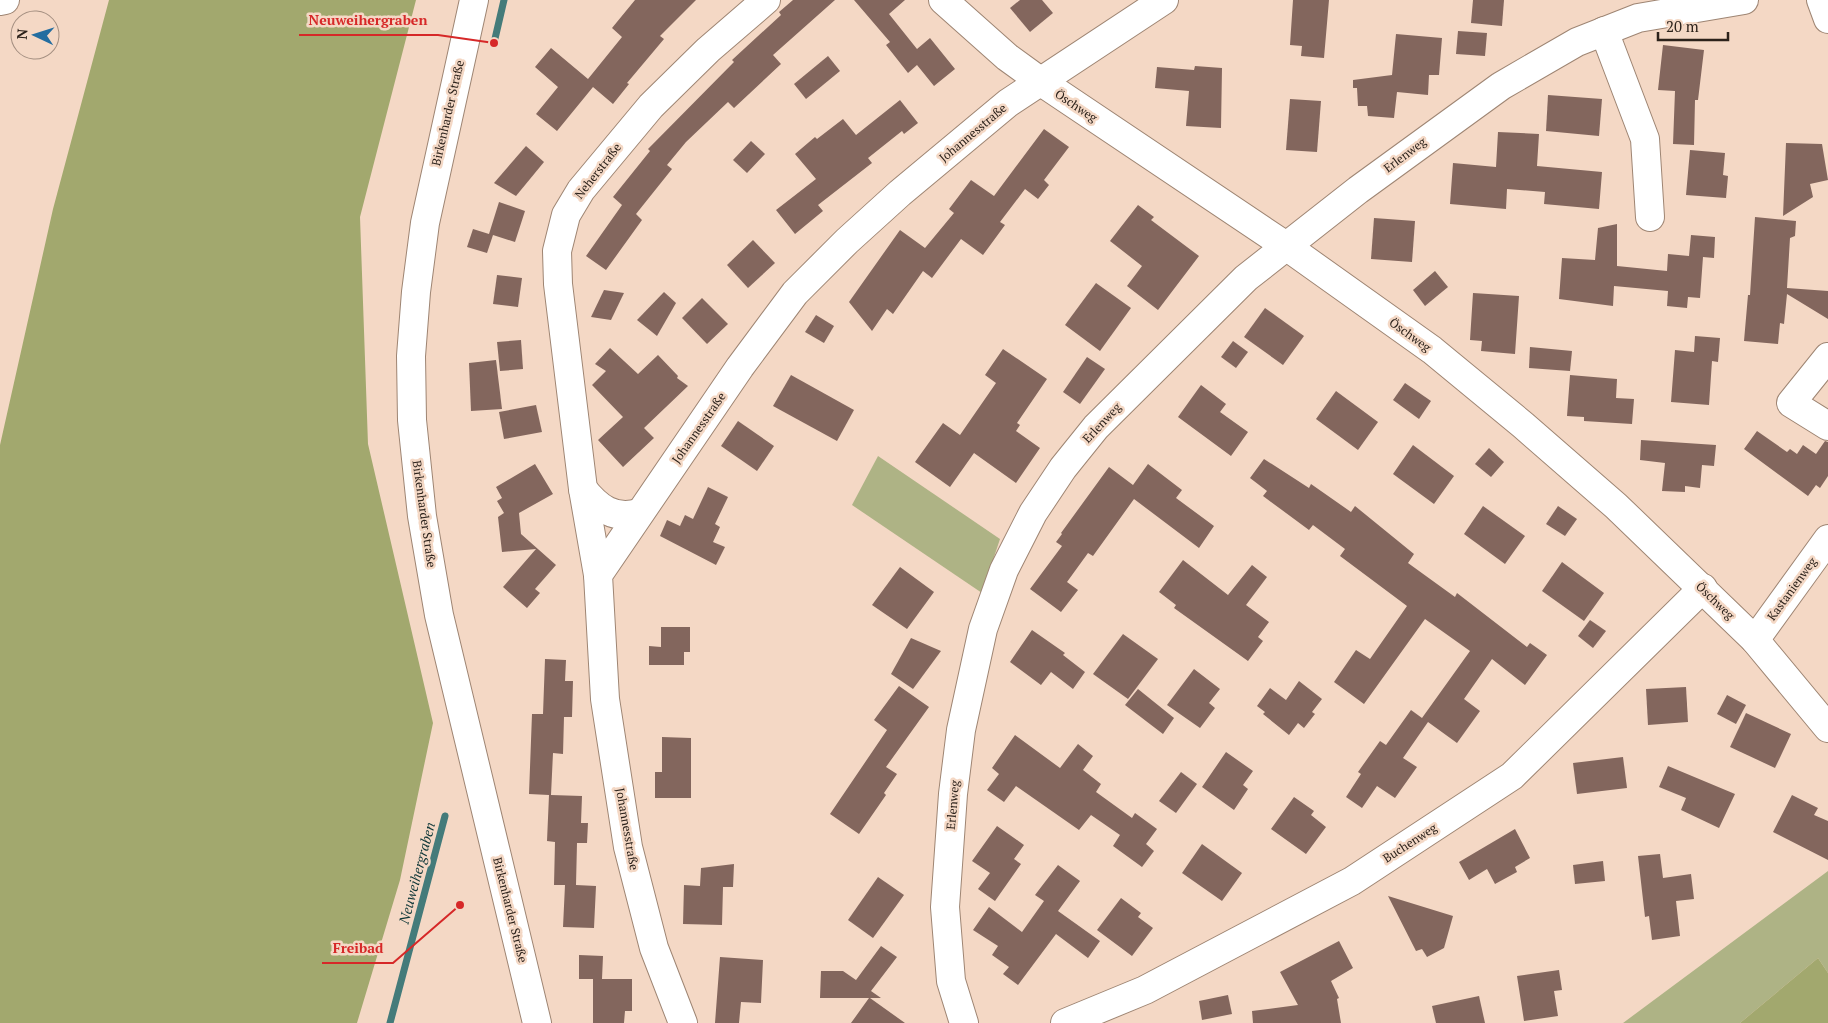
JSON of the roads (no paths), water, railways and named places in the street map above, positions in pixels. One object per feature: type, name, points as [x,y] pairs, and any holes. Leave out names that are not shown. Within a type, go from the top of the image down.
[{"type":"street","points":[[0,1],[5,0]]},
{"type":"street","name":"Birkenharder Straße","points":[[474,0],[424,223],[411,356],[412,420],[422,516],[439,615],[537,1023]]},
{"type":"street","name":"Neherstraße","points":[[598,574],[582,489],[558,284],[557,251],[566,215],[581,190],[651,106],[708,50],[766,0]]},
{"type":"street","name":"Öschweg","points":[[943,0],[1007,57],[1040,81],[1286,246],[1432,350],[1523,425],[1616,506],[1703,588],[1755,640],[1828,728]]},
{"type":"street","name":"Johannesstraße","points":[[683,1023],[654,948],[628,847],[605,700],[598,574],[740,367],[795,293],[847,241],[900,193],[1008,103],[1164,0]]},
{"type":"street","name":"Erlenweg","points":[[964,1023],[951,981],[946,945],[945,907],[953,794],[961,730],[983,629],[1004,570],[1033,513],[1063,468],[1096,427],[1246,278],[1358,190],[1501,86],[1577,42],[1604,30],[1638,18],[1744,0]]},
{"type":"street","points":[[1821,0],[1828,19]]},
{"type":"street","points":[[1604,30],[1644,139],[1650,217]]},
{"type":"street","points":[[1828,357],[1791,403],[1828,426]]},
{"type":"street","points":[[582,489],[593,502],[607,512],[629,516],[639,513]]},
{"type":"street","name":"Kastanienweg","points":[[1755,640],[1828,539]]},
{"type":"street","name":"Buchenweg","points":[[1065,1023],[1145,990],[1352,881],[1512,776],[1703,588]]},
{"type":"waterway","name":"Neuweihergraben","points":[[494,43],[504,0]]},
{"type":"waterway","name":"Neuweihergraben","points":[[390,1023],[445,816]]},
{"type":"place","name":"Neuweihergraben","points":[[494,43]]},
{"type":"place","name":"Freibad","points":[[460,905]]}]
